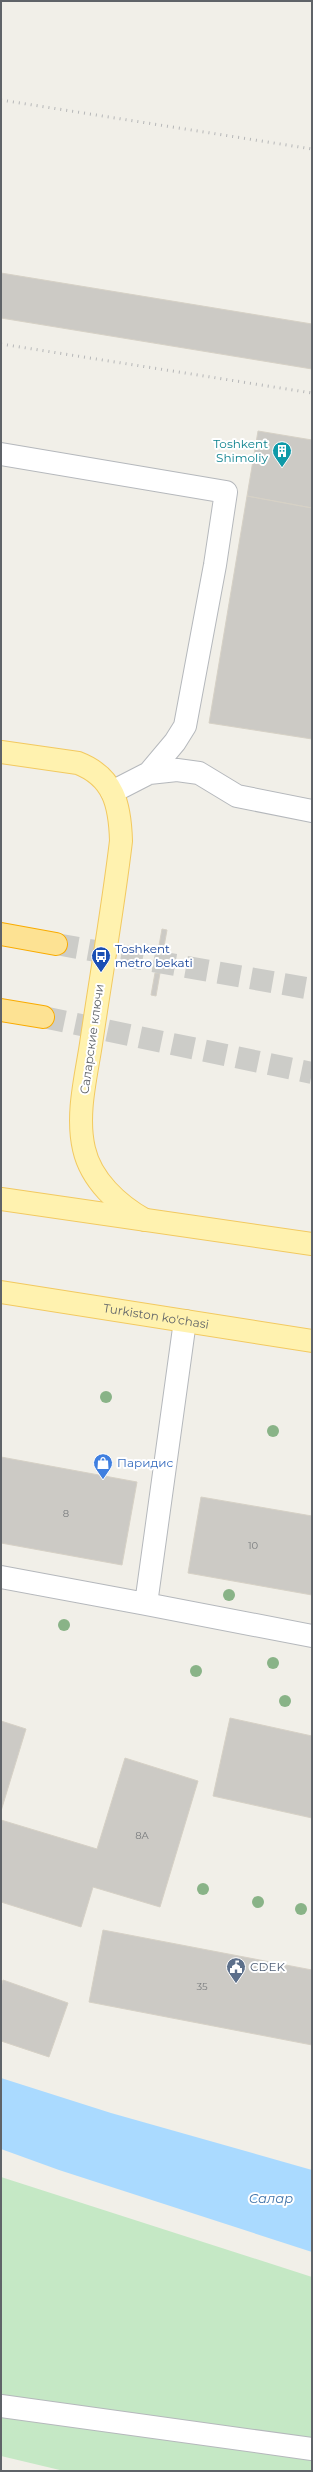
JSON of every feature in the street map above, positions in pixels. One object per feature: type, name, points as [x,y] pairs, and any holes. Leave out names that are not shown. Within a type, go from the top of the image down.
[{"type":"highway","points":[[1,934],[56,944]]},
{"type":"highway","points":[[1,1010],[43,1018]]},
{"type":"main road","name":"Саларские ключи","points":[[1,752],[78,763],[99,774],[112,792],[120,815],[121,840],[86,1076],[81,1132],[84,1150],[98,1180],[121,1204],[145,1220]]},
{"type":"main road","points":[[1,1199],[312,1244]]},
{"type":"main road","name":"Turkiston ko'chasi","points":[[1,1292],[312,1341]]},
{"type":"lane","points":[[1,454],[226,492],[215,565],[185,726],[175,742],[149,773]]},
{"type":"lane","points":[[112,792],[149,773],[176,770],[199,773],[237,796],[312,811]]},
{"type":"lane","points":[[146,1604],[185,1321]]},
{"type":"lane","points":[[1,1577],[312,1636]]},
{"type":"lane","points":[[1,2406],[312,2449]]},
{"type":"green space","points":[[1,2177],[312,2277],[312,2471],[64,2471],[1,2456]]},
{"type":"water","name":"Салар","points":[[1,2078],[111,2113],[312,2170],[312,2252],[59,2170],[1,2149]]},
{"type":"building","points":[[1,273],[312,324],[312,369],[1,318]]},
{"type":"building","name":"Toshkent Shimoliy","points":[[258,431],[312,440],[312,508],[247,496]]},
{"type":"building","points":[[247,496],[312,508],[312,739],[209,723]]},
{"type":"building","points":[[162,929],[167,930],[163,952],[158,951]]},
{"type":"building","points":[[155,973],[160,973],[156,996],[151,995]]},
{"type":"building","points":[[1,1457],[137,1482],[122,1565],[1,1543]]},
{"type":"building","points":[[201,1497],[312,1516],[312,1595],[188,1573]]},
{"type":"building","points":[[230,1718],[312,1736],[312,1818],[213,1796]]},
{"type":"building","points":[[1,1721],[26,1729],[1,1811]]},
{"type":"building","points":[[125,1758],[198,1781],[160,1907],[93,1887],[81,1927],[1,1902],[1,1820],[97,1849]]},
{"type":"building","points":[[103,1930],[312,1970],[312,2045],[89,2002]]},
{"type":"building","points":[[3,1980],[68,2003],[49,2057],[1,2041],[1,1987]]},
{"type":"tunnel","points":[[56,944],[312,989]]},
{"type":"tunnel","points":[[43,1017],[312,1073]]},
{"type":"railway","points":[[1,100],[312,149]]},
{"type":"railway","points":[[1,344],[312,393]]},
{"type":"place","name":"Toshkent Shimoliy","points":[[282,468]]},
{"type":"place","name":"Toshkent metro bekati","points":[[101,973]]},
{"type":"place","name":"Паридис","points":[[103,1480]]},
{"type":"place","name":"CDEK","points":[[236,1984]]}]
